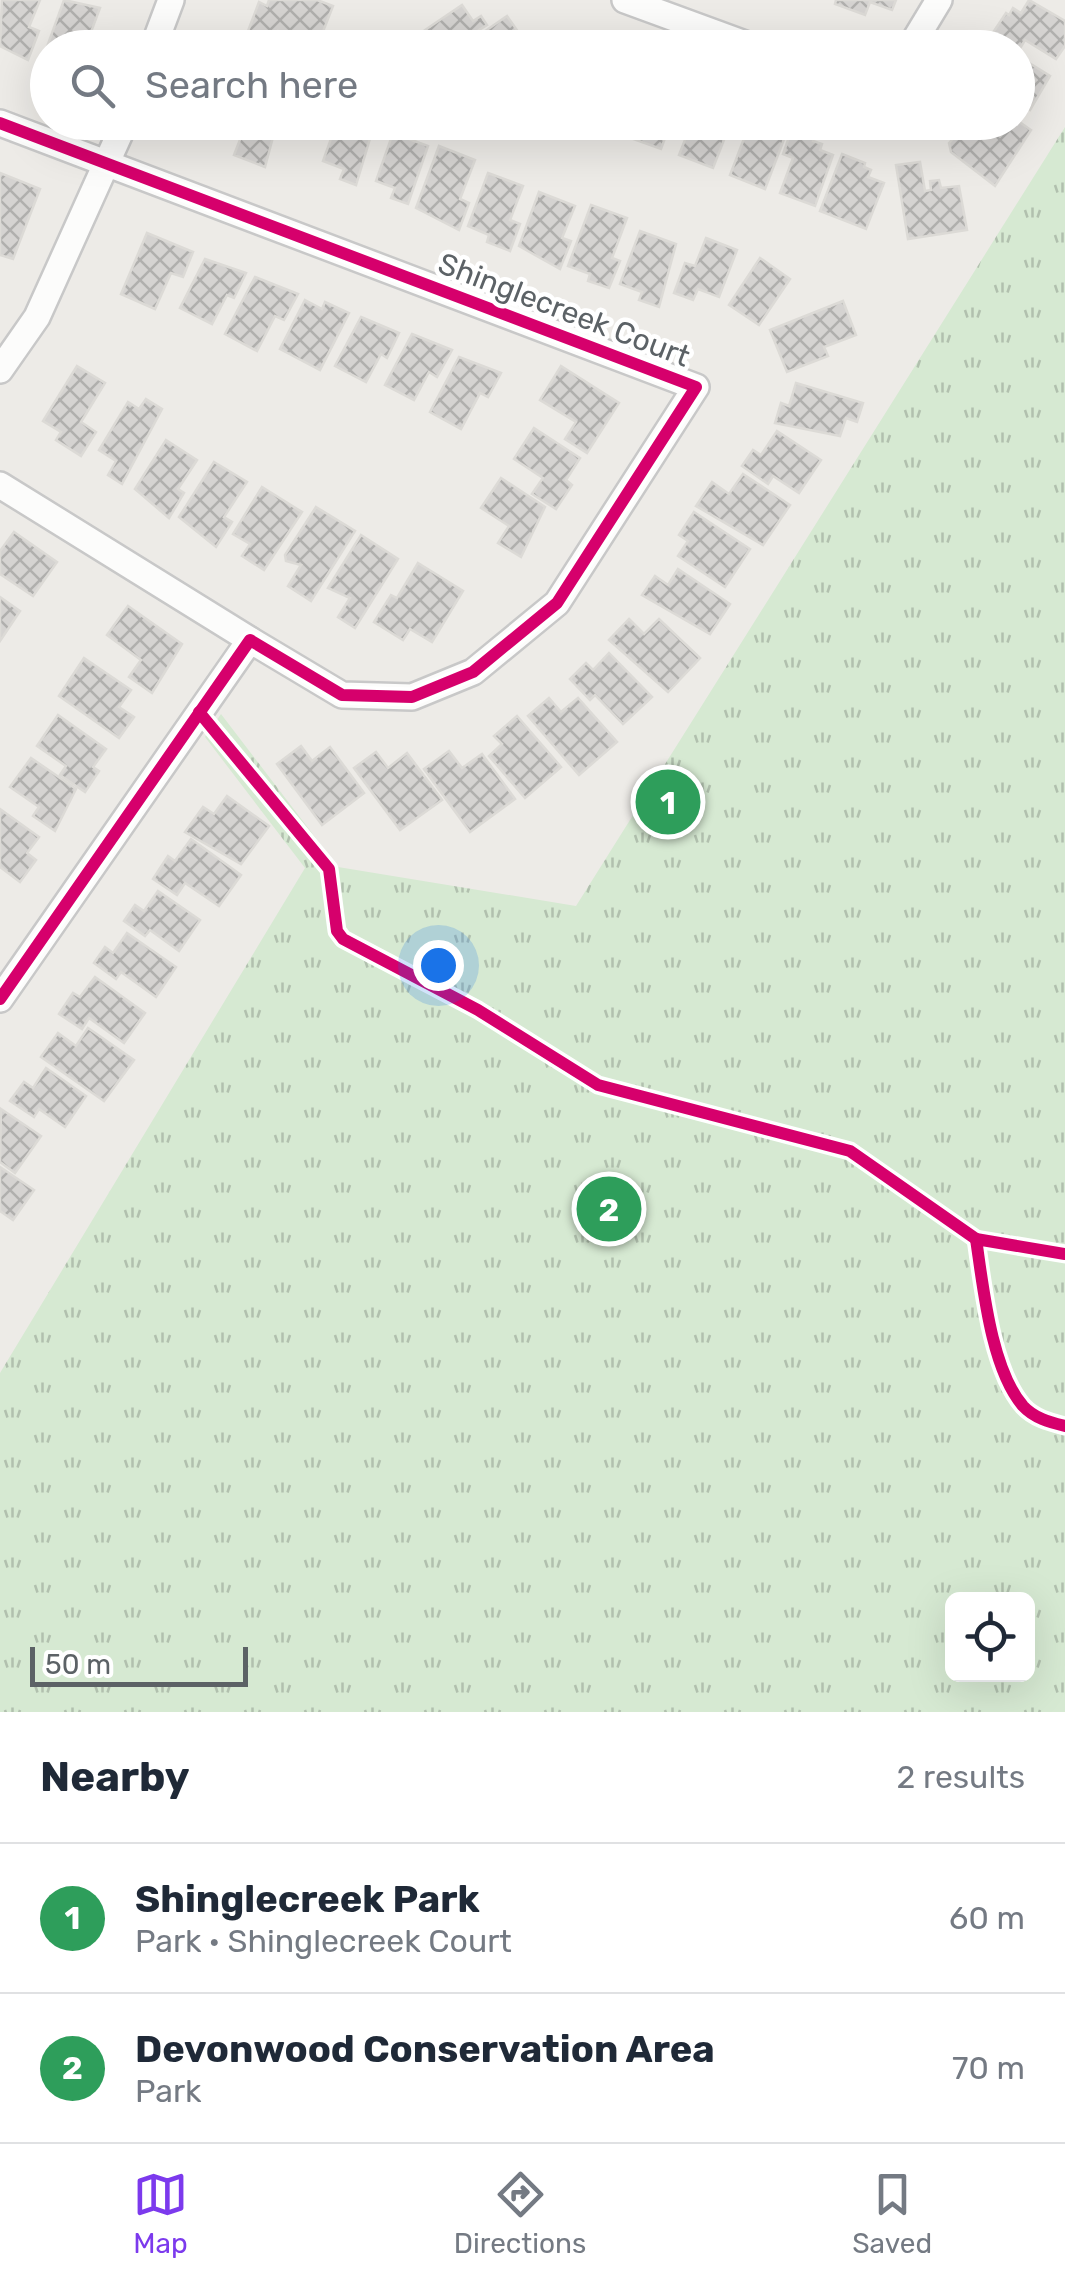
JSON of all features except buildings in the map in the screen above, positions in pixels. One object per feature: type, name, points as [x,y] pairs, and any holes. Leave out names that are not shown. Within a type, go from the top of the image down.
[{"type":"street","points":[[160,30],[171,0]]},
{"type":"street","points":[[625,0],[707,30]]},
{"type":"street","points":[[921,30],[939,0]]},
{"type":"street","points":[[0,122],[30,134]]},
{"type":"street","points":[[47,140],[109,164]]},
{"type":"street","points":[[0,370],[37,317],[118,140]]},
{"type":"street","name":"Shinglecreek Court","points":[[109,164],[696,387],[557,603],[473,672],[412,697],[342,694],[250,640]]},
{"type":"street","points":[[0,485],[250,640],[0,999]]},
{"type":"green space","points":[[1065,127],[1065,1712],[0,1712],[0,1373],[305,868],[205,737],[221,714],[338,867],[576,906]]},
{"type":"cycle path","points":[[0,123],[30,134]]},
{"type":"cycle path","points":[[0,999],[250,640],[342,695],[412,697],[473,672],[557,603],[696,387],[45,140]]},
{"type":"cycle path","points":[[199,712],[329,869],[337,931],[343,939],[478,1010],[598,1085],[850,1151],[976,1239]]},
{"type":"cycle path","points":[[1065,1254],[976,1239],[990,1326],[1012,1390],[1032,1414],[1065,1426]]},
{"type":"place","name":"Shinglecreek Park","points":[[668,802]]},
{"type":"place","name":"Devonwood Conservation Area","points":[[609,1209]]}]
